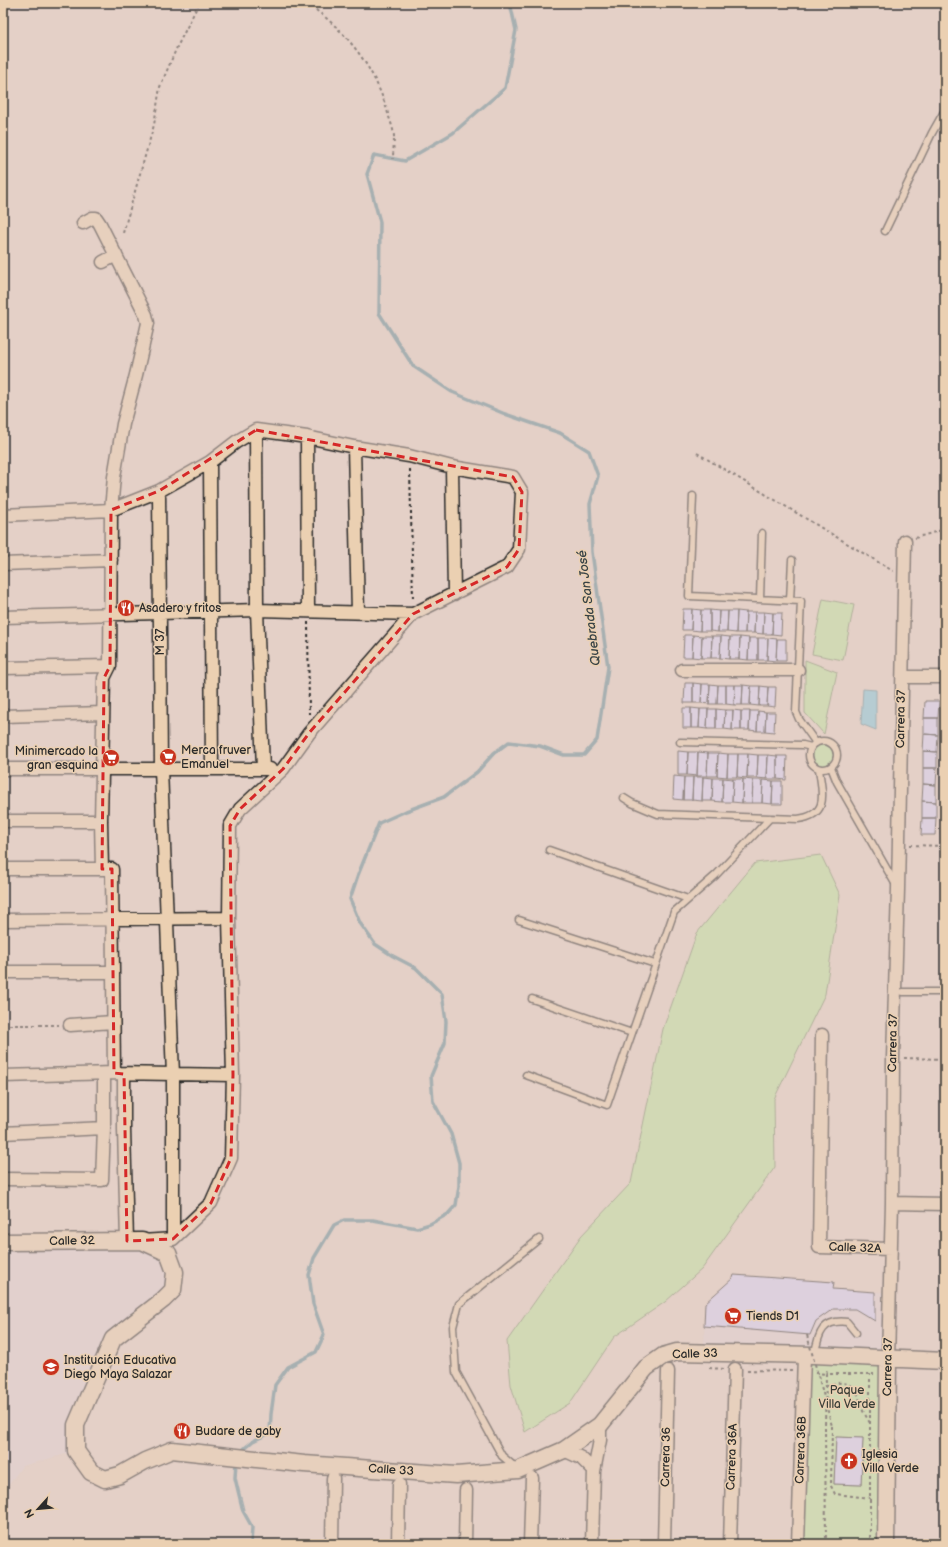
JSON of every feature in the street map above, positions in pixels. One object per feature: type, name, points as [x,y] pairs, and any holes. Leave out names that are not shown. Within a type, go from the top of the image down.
[{"type":"street","points":[[83,222],[96,218],[100,224],[146,315],[148,323],[123,424],[114,477],[111,510],[110,666],[104,678],[101,821],[102,869]]},
{"type":"street","points":[[103,262],[116,255]]},
{"type":"street","points":[[3,515],[111,510],[159,492],[210,462],[236,442],[256,430],[307,437],[354,447],[410,456],[452,467],[513,477],[522,492],[519,549],[506,567],[413,614],[309,733],[283,769],[240,809],[230,826],[229,918],[233,1074],[231,1158],[211,1203],[173,1239],[134,1241],[124,1129],[114,1074],[112,869],[3,869]]},
{"type":"street","points":[[256,430],[257,610],[263,769]]},
{"type":"street","points":[[307,437],[308,611]]},
{"type":"street","points":[[354,447],[358,612]]},
{"type":"street","points":[[210,462],[212,769]]},
{"type":"street","points":[[452,467],[454,594]]},
{"type":"street","name":"M 37","points":[[159,492],[161,769],[173,1075],[173,1239]]},
{"type":"street","name":"Carrera 37","points":[[886,1544],[893,1058],[899,845],[904,542]]},
{"type":"street","points":[[3,564],[111,560]]},
{"type":"street","points":[[3,617],[257,610],[413,614]]},
{"type":"street","points":[[3,668],[110,666]]},
{"type":"street","points":[[682,670],[798,670]]},
{"type":"street","points":[[902,676],[945,677]]},
{"type":"street","points":[[3,716],[103,713]]},
{"type":"street","points":[[3,770],[283,769]]},
{"type":"street","points":[[3,821],[101,821]]},
{"type":"street","points":[[3,920],[229,918]]},
{"type":"street","points":[[3,972],[113,972]]},
{"type":"street","points":[[70,1025],[113,1022]]},
{"type":"street","name":"Calle 32A","points":[[822,1035],[819,1246],[891,1249]]},
{"type":"street","points":[[3,1179],[102,1180],[104,1128],[114,1074]]},
{"type":"street","points":[[3,1076],[233,1074]]},
{"type":"street","points":[[3,1133],[104,1128]]},
{"type":"street","points":[[892,1202],[945,1204]]},
{"type":"street","name":"Calle 32","points":[[3,1242],[134,1241]]},
{"type":"street","name":"Calle 33","points":[[134,1241],[168,1253],[175,1272],[173,1290],[163,1300],[113,1339],[76,1425],[76,1451],[91,1472],[105,1479],[120,1475],[145,1461],[172,1450],[304,1464],[456,1475],[518,1470],[564,1450],[600,1425],[646,1368],[663,1356],[677,1352],[812,1360],[888,1367],[945,1361]]},
{"type":"street","name":"Carrera 36B","points":[[798,1544],[812,1360]]},
{"type":"street","name":"Carrera 36A","points":[[730,1544],[735,1370]]},
{"type":"street","name":"Carrera 36","points":[[664,1544],[668,1371]]},
{"type":"street","points":[[592,1544],[594,1471],[600,1440],[600,1425]]},
{"type":"street","points":[[564,1450],[581,1458],[594,1471]]},
{"type":"street","points":[[332,1544],[333,1478]]},
{"type":"street","points":[[530,1544],[532,1478]]},
{"type":"street","points":[[398,1544],[399,1484]]},
{"type":"street","points":[[464,1544],[466,1490]]},
{"type":"lane","points":[[885,231],[932,133],[945,110]]},
{"type":"lane","points":[[693,496],[689,596],[801,601],[796,712],[814,745]]},
{"type":"lane","points":[[760,599],[762,533]]},
{"type":"lane","points":[[790,600],[792,560]]},
{"type":"lane","points":[[680,742],[814,745],[823,741],[830,743],[835,748],[837,755],[836,762],[831,767],[819,769]]},
{"type":"lane","points":[[624,798],[658,814],[798,819],[808,818],[820,809],[823,798],[819,769],[811,762],[809,752],[814,745]]},
{"type":"lane","points":[[831,767],[837,782],[898,889]]},
{"type":"lane","points":[[526,1075],[607,1105],[674,912],[716,875],[770,818]]},
{"type":"lane","points":[[550,850],[688,899]]},
{"type":"lane","points":[[520,920],[655,964]]},
{"type":"lane","points":[[903,992],[945,992]]},
{"type":"lane","points":[[532,999],[632,1033]]},
{"type":"lane","points":[[518,1470],[502,1456],[456,1372],[453,1327],[459,1304],[539,1240]]},
{"type":"lane","points":[[812,1360],[817,1341],[824,1327],[836,1321],[847,1322],[856,1333]]},
{"type":"path","points":[[123,233],[154,125],[160,87],[177,47],[199,3]]},
{"type":"path","points":[[306,3],[322,14],[351,42],[371,71],[384,98],[394,137],[393,159]]},
{"type":"path","points":[[697,453],[904,578]]},
{"type":"path","points":[[410,456],[413,614]]},
{"type":"path","points":[[904,542],[945,529]]},
{"type":"path","points":[[308,611],[309,733]]},
{"type":"path","points":[[899,845],[945,846]]},
{"type":"path","points":[[3,1026],[70,1025]]},
{"type":"path","points":[[893,1058],[945,1059]]},
{"type":"path","points":[[806,1334],[832,1426],[831,1486],[835,1494],[870,1498]]},
{"type":"path","points":[[812,1360],[826,1374],[870,1374],[888,1367]]},
{"type":"path","points":[[705,1368],[735,1370],[812,1360]]},
{"type":"path","points":[[812,1360],[826,1374],[826,1544]]},
{"type":"path","points":[[870,1374],[870,1544]]},
{"type":"path","points":[[826,1386],[846,1382],[856,1388],[870,1424]]},
{"type":"highlighted area","points":[[256,430],[513,477],[522,492],[519,549],[507,567],[413,614],[309,733],[283,769],[240,809],[230,826],[233,1075],[231,1158],[211,1203],[173,1239],[127,1241],[124,1074],[114,1073],[112,869],[102,869],[104,678],[110,666],[111,510],[159,491]]},
{"type":"shaded area","name":"Institución Educativa Diego Maya Salazar","points":[[142,1241],[168,1253],[173,1290],[113,1339],[87,1396],[76,1451],[22,1466],[3,1493],[3,1242]]},
{"type":"shaded area","points":[[734,1275],[834,1282],[834,1289],[890,1293],[888,1360],[704,1353],[705,1303],[733,1278]]},
{"type":"green space","points":[[823,599],[854,605],[843,660],[812,654]]},
{"type":"green space","points":[[805,660],[837,672],[824,734],[805,713]]},
{"type":"green space","points":[[823,741],[833,745],[837,755],[833,765],[823,769],[813,765],[809,755],[813,745]]},
{"type":"green space","points":[[821,855],[840,895],[825,994],[774,1099],[775,1167],[702,1269],[665,1302],[614,1337],[570,1403],[525,1432],[511,1385],[507,1341],[581,1236],[631,1183],[663,1029],[697,933],[755,863]]},
{"type":"green space","name":"Paque Villa Verde","points":[[804,1356],[888,1360],[886,1544],[798,1544]],"holes":[[[836,1437],[863,1438],[861,1485],[834,1484]]]},
{"type":"water","points":[[863,689],[876,690],[876,730],[861,724]]},
{"type":"building","points":[[683,609],[692,609],[691,630],[682,630]]},
{"type":"building","points":[[692,609],[701,610],[700,631],[691,630]]},
{"type":"building","points":[[701,610],[710,610],[710,631],[700,631]]},
{"type":"building","points":[[710,610],[719,611],[718,632],[710,631]]},
{"type":"building","points":[[719,611],[728,611],[727,632],[718,632]]},
{"type":"building","points":[[728,611],[737,611],[736,633],[727,632]]},
{"type":"building","points":[[737,611],[746,612],[745,633],[736,633]]},
{"type":"building","points":[[746,612],[755,612],[754,633],[745,633]]},
{"type":"building","points":[[755,612],[764,612],[763,634],[754,633]]},
{"type":"building","points":[[764,612],[773,613],[772,634],[763,634]]},
{"type":"building","points":[[773,613],[782,613],[781,635],[772,634]]},
{"type":"building","points":[[684,635],[693,635],[692,657],[683,657]]},
{"type":"building","points":[[693,635],[702,636],[701,658],[692,657]]},
{"type":"building","points":[[702,636],[712,636],[711,658],[701,658]]},
{"type":"building","points":[[712,636],[721,636],[720,658],[711,658]]},
{"type":"building","points":[[721,636],[730,637],[729,659],[720,658]]},
{"type":"building","points":[[730,637],[740,637],[739,659],[729,659]]},
{"type":"building","points":[[740,637],[749,638],[748,660],[739,659]]},
{"type":"building","points":[[749,638],[758,638],[758,660],[748,660]]},
{"type":"building","points":[[758,638],[768,638],[767,660],[758,660]]},
{"type":"building","points":[[768,638],[777,639],[776,661],[767,660]]},
{"type":"building","points":[[777,639],[786,639],[786,661],[776,661]]},
{"type":"building","points":[[685,683],[693,683],[693,703],[684,703]]},
{"type":"building","points":[[693,683],[702,684],[701,703],[693,703]]},
{"type":"building","points":[[702,684],[710,684],[709,704],[701,703]]},
{"type":"building","points":[[710,684],[718,685],[717,704],[709,704]]},
{"type":"building","points":[[718,685],[726,685],[726,704],[717,704]]},
{"type":"building","points":[[726,685],[735,685],[734,705],[726,704]]},
{"type":"building","points":[[735,685],[743,685],[742,705],[734,705]]},
{"type":"building","points":[[743,685],[751,686],[750,705],[742,705]]},
{"type":"building","points":[[751,686],[760,686],[759,706],[750,705]]},
{"type":"building","points":[[760,686],[768,687],[767,706],[759,706]]},
{"type":"building","points":[[768,687],[776,687],[775,707],[767,706]]},
{"type":"building","points":[[925,701],[939,701],[938,718],[924,718]]},
{"type":"building","points":[[683,708],[691,708],[691,728],[683,728]]},
{"type":"building","points":[[691,708],[700,709],[699,728],[691,728]]},
{"type":"building","points":[[700,709],[708,709],[707,729],[699,728]]},
{"type":"building","points":[[708,709],[716,709],[716,729],[707,729]]},
{"type":"building","points":[[716,709],[725,710],[724,729],[716,729]]},
{"type":"building","points":[[725,710],[733,710],[732,730],[724,729]]},
{"type":"building","points":[[733,710],[741,711],[741,730],[732,730]]},
{"type":"building","points":[[741,711],[750,711],[749,730],[741,730]]},
{"type":"building","points":[[750,711],[758,711],[757,731],[749,730]]},
{"type":"building","points":[[758,711],[766,712],[765,731],[757,731]]},
{"type":"building","points":[[766,712],[775,712],[774,732],[765,731]]},
{"type":"building","points":[[924,718],[938,718],[938,735],[924,734]]},
{"type":"building","points":[[924,734],[938,735],[937,752],[923,751]]},
{"type":"building","points":[[678,751],[688,752],[687,775],[678,775]]},
{"type":"building","points":[[923,751],[937,752],[937,768],[923,768]]},
{"type":"building","points":[[944,751],[945,768],[943,768]]},
{"type":"building","points":[[688,752],[698,752],[697,776],[687,775]]},
{"type":"building","points":[[698,752],[708,753],[707,776],[697,776]]},
{"type":"building","points":[[708,753],[718,753],[717,776],[707,776]]},
{"type":"building","points":[[718,753],[728,754],[727,777],[717,776]]},
{"type":"building","points":[[728,754],[738,754],[737,777],[727,777]]},
{"type":"building","points":[[738,754],[748,754],[747,778],[737,777]]},
{"type":"building","points":[[748,754],[758,755],[757,778],[747,778]]},
{"type":"building","points":[[758,755],[768,755],[767,779],[757,778]]},
{"type":"building","points":[[768,755],[777,756],[777,779],[767,779]]},
{"type":"building","points":[[777,756],[787,756],[786,780],[777,779]]},
{"type":"building","points":[[923,768],[937,768],[936,785],[923,784]]},
{"type":"building","points":[[943,768],[945,768],[945,785],[943,785]]},
{"type":"building","points":[[674,776],[684,777],[683,800],[673,799]]},
{"type":"building","points":[[684,777],[693,777],[692,800],[683,800]]},
{"type":"building","points":[[693,777],[703,777],[702,801],[692,800]]},
{"type":"building","points":[[703,777],[713,778],[712,801],[702,801]]},
{"type":"building","points":[[713,778],[723,778],[722,802],[712,801]]},
{"type":"building","points":[[723,778],[733,779],[732,802],[722,802]]},
{"type":"building","points":[[733,779],[743,779],[742,803],[732,802]]},
{"type":"building","points":[[743,779],[753,780],[752,803],[742,803]]},
{"type":"building","points":[[753,780],[763,780],[762,803],[752,803]]},
{"type":"building","points":[[763,780],[773,781],[772,804],[762,803]]},
{"type":"building","points":[[773,781],[782,781],[782,804],[772,804]]},
{"type":"building","points":[[923,784],[936,785],[936,802],[922,801]]},
{"type":"building","points":[[943,785],[945,785],[945,802],[942,802]]},
{"type":"building","points":[[922,801],[936,802],[936,818],[922,818]]},
{"type":"building","points":[[942,802],[945,802],[945,818],[942,818]]},
{"type":"building","points":[[922,818],[936,818],[935,835],[921,835]]},
{"type":"building","points":[[942,818],[945,818],[945,835],[941,835]]},
{"type":"building","points":[[734,1275],[834,1282],[833,1289],[875,1292],[875,1321],[855,1309],[833,1309],[816,1321],[810,1335],[704,1326],[705,1303],[733,1278]]},
{"type":"building","name":"Iglesia Villa Verde","points":[[836,1437],[863,1438],[861,1485],[834,1484]]},
{"type":"waterway","name":"Quebrada San José","points":[[240,1452],[253,1441],[270,1433],[275,1385],[288,1367],[316,1352],[324,1335],[313,1304],[309,1275],[314,1258],[334,1225],[344,1220],[373,1220],[417,1228],[430,1224],[448,1214],[456,1205],[459,1186],[459,1163],[451,1134],[433,1101],[431,1076],[445,1043],[446,1021],[442,994],[416,968],[393,956],[375,944],[360,923],[350,899],[379,823],[444,797],[477,772],[494,753],[509,742],[540,746],[564,755],[584,755],[597,740],[608,667],[592,552],[590,504],[598,476],[589,451],[560,433],[505,414],[452,392],[413,366],[379,313],[380,222],[367,174],[374,155],[405,161],[453,133],[505,88],[516,30],[510,3]]},
{"type":"waterway","name":"Quebrada San José","points":[[236,1461],[235,1478],[243,1511],[252,1527],[251,1544]]},
{"type":"place","name":"Asadero y fritos","points":[[126,608]]},
{"type":"place","name":"Merca fruver Emanuel","points":[[168,757]]},
{"type":"place","name":"Minimercado la gran esquina","points":[[111,758]]},
{"type":"place","name":"Tiends D1","points":[[733,1316]]},
{"type":"place","name":"Institución Educativa Diego Maya Salazar","points":[[51,1367]]},
{"type":"place","name":"Budare de gaby","points":[[182,1431]]},
{"type":"place","name":"Iglesia Villa Verde","points":[[849,1461]]}]
